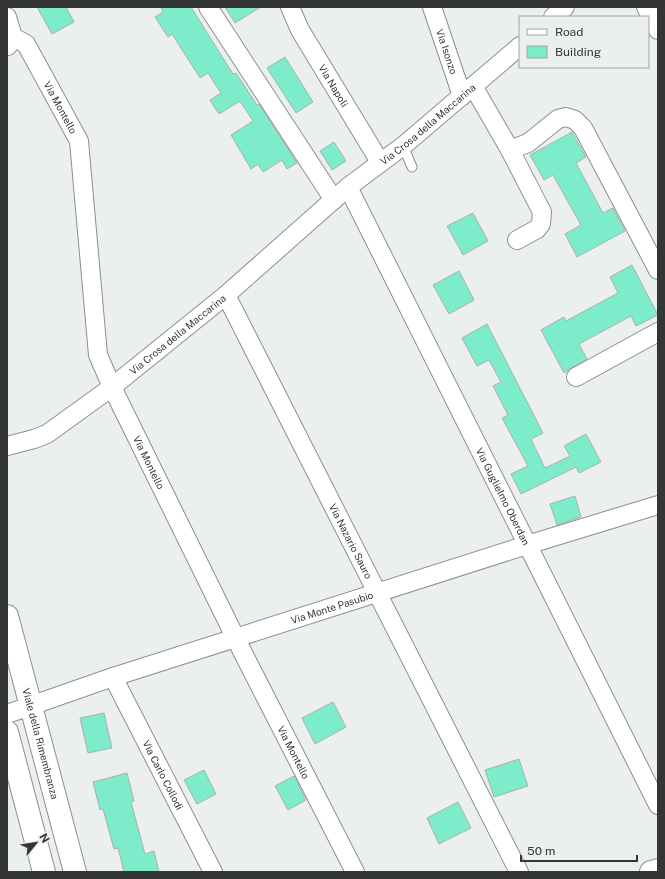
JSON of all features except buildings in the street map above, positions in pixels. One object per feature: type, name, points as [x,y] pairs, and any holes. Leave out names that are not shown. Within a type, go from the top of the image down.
[{"type":"street","points":[[208,7],[334,200]]},
{"type":"street","name":"Via Napoli","points":[[290,7],[300,30],[380,162]]},
{"type":"street","name":"Via Isonzo","points":[[432,7],[468,91],[510,150],[542,212],[541,224],[537,229],[517,240]]},
{"type":"street","points":[[646,7],[658,30]]},
{"type":"street","name":"Via Montello","points":[[7,17],[10,42],[26,44],[78,141],[98,355],[112,387],[236,638],[355,872]]},
{"type":"street","name":"Via Crosa della Maccarina","points":[[7,446],[47,434],[112,387],[226,295],[348,187],[403,146],[519,47]]},
{"type":"street","points":[[510,150],[528,143],[558,119],[566,117],[575,120],[584,128],[658,270]]},
{"type":"street","name":"Via Guglielmo Oberdan","points":[[348,187],[658,805]]},
{"type":"street","name":"Via Nazario Sauro","points":[[226,295],[379,593],[519,872]]},
{"type":"street","points":[[576,377],[658,332]]},
{"type":"street","name":"Via Monte Pasubio","points":[[7,714],[113,677],[527,545],[658,505]]},
{"type":"street","name":"Viale della Rimembranza","points":[[7,616],[75,872]]},
{"type":"street","name":"Via Carlo Collodi","points":[[113,677],[213,872]]},
{"type":"street","points":[[7,732],[44,872]]},
{"type":"street","points":[[651,872],[658,870]]},
{"type":"lane","points":[[403,146],[412,167]]}]
